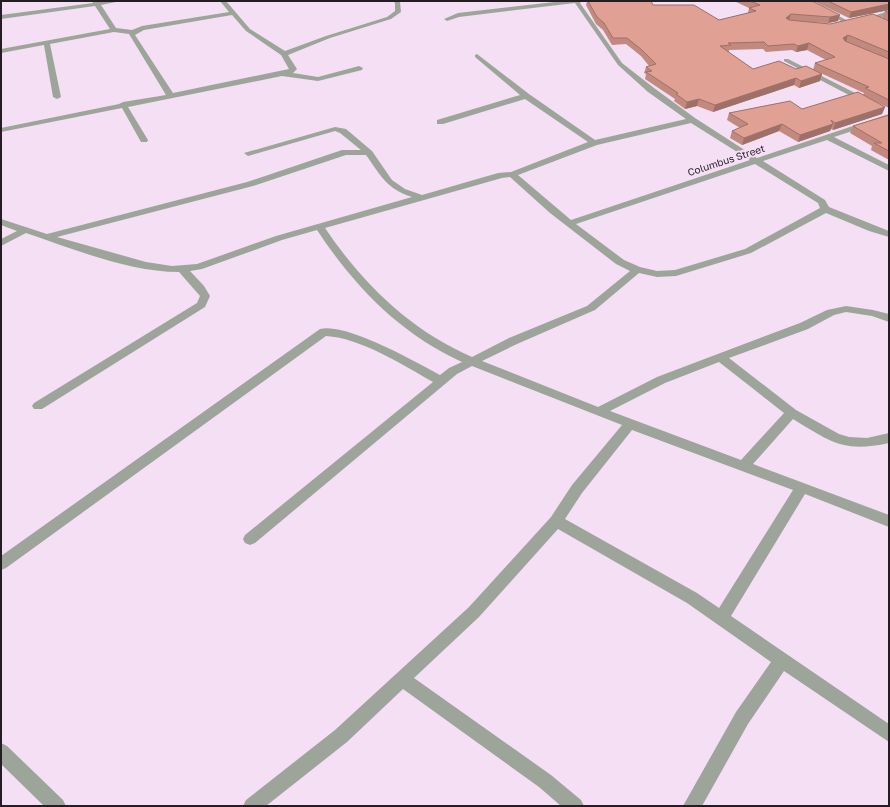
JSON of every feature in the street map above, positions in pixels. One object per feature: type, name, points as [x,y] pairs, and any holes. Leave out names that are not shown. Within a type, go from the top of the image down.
[{"type":"street","points":[[1,17],[118,1]]},
{"type":"street","points":[[1,130],[123,104],[284,74],[293,69],[284,54],[248,30],[223,1]]},
{"type":"street","points":[[284,54],[328,37],[389,18],[398,12],[398,3],[396,1]]},
{"type":"street","points":[[576,1],[620,64],[692,120],[822,202],[825,209],[872,229],[889,234]]},
{"type":"street","points":[[447,19],[458,15],[580,1]]},
{"type":"street","points":[[805,1],[849,23]]},
{"type":"street","points":[[96,3],[114,30]]},
{"type":"street","points":[[1,51],[47,44],[114,30],[133,32],[142,28],[233,12]]},
{"type":"street","points":[[835,26],[874,18],[889,13]]},
{"type":"street","points":[[874,18],[884,22]]},
{"type":"street","points":[[133,32],[132,35],[170,95]]},
{"type":"street","points":[[47,44],[57,97]]},
{"type":"street","points":[[477,56],[526,96],[594,143]]},
{"type":"street","points":[[786,60],[882,109]]},
{"type":"street","points":[[284,74],[318,79],[359,68]]},
{"type":"street","points":[[440,122],[526,96]]},
{"type":"street","points":[[123,104],[144,140]]},
{"type":"street","name":"Columbus Street","points":[[571,223],[889,116]]},
{"type":"street","points":[[1,222],[46,237],[139,264],[164,269],[198,267],[319,226],[501,175],[512,174],[594,143],[692,120]]},
{"type":"street","points":[[248,153],[335,129],[343,131],[369,153],[389,182],[402,191],[423,198]]},
{"type":"street","points":[[828,137],[889,168]]},
{"type":"street","points":[[46,237],[250,184],[345,152],[369,153]]},
{"type":"street","points":[[512,174],[553,211],[571,223],[586,237],[615,258],[637,270],[657,274],[676,273],[748,252],[819,214],[825,209]]},
{"type":"street","points":[[319,226],[344,262],[386,307],[428,339],[472,361],[629,425],[802,487],[889,521]]},
{"type":"street","points":[[1,243],[25,230]]},
{"type":"street","points":[[38,406],[201,305],[205,296],[200,288],[182,269]]},
{"type":"street","points":[[250,539],[441,381],[472,361],[513,341],[591,308],[637,270]]},
{"type":"street","points":[[598,412],[661,380],[804,326],[831,312],[846,309],[872,312],[889,318]]},
{"type":"street","points":[[1,564],[324,332],[332,331],[355,339],[412,365],[441,381]]},
{"type":"street","points":[[722,358],[792,413],[835,438],[849,442],[867,443],[889,438]]},
{"type":"street","points":[[744,466],[792,413]]},
{"type":"street","points":[[252,806],[341,736],[474,612],[556,521],[577,489],[629,425]]},
{"type":"street","points":[[722,617],[802,487]]},
{"type":"street","points":[[556,521],[692,598],[722,617],[781,661],[889,734]]},
{"type":"street","points":[[692,806],[742,718],[781,661]]},
{"type":"street","points":[[402,680],[545,781],[575,806]]},
{"type":"street","points":[[1,752],[57,806]]},
{"type":"building","points":[[588,1],[651,1],[653,5],[694,5],[719,20],[756,11],[749,8],[760,5],[750,1],[812,1],[840,15],[830,17],[791,14],[786,18],[789,20],[830,24],[873,14],[889,21],[889,52],[848,35],[843,38],[845,41],[889,59],[889,100],[865,88],[869,87],[815,63],[835,57],[809,43],[798,46],[794,44],[768,46],[764,42],[728,43],[731,45],[720,46],[753,69],[779,61],[796,69],[806,66],[822,74],[801,81],[796,78],[715,105],[699,99],[687,102],[676,94],[678,93],[646,72],[652,71],[646,67],[656,64],[627,38],[613,38],[604,23],[597,17]]},
{"type":"building","points":[[828,1],[889,1],[889,4],[851,12]]},
{"type":"building","points":[[858,92],[885,107],[835,123],[831,120],[833,124],[800,135],[782,124],[744,138],[732,131],[748,124],[729,113],[790,101],[802,109]]},
{"type":"building","points":[[889,115],[889,151],[874,143],[882,143],[853,126]]}]
